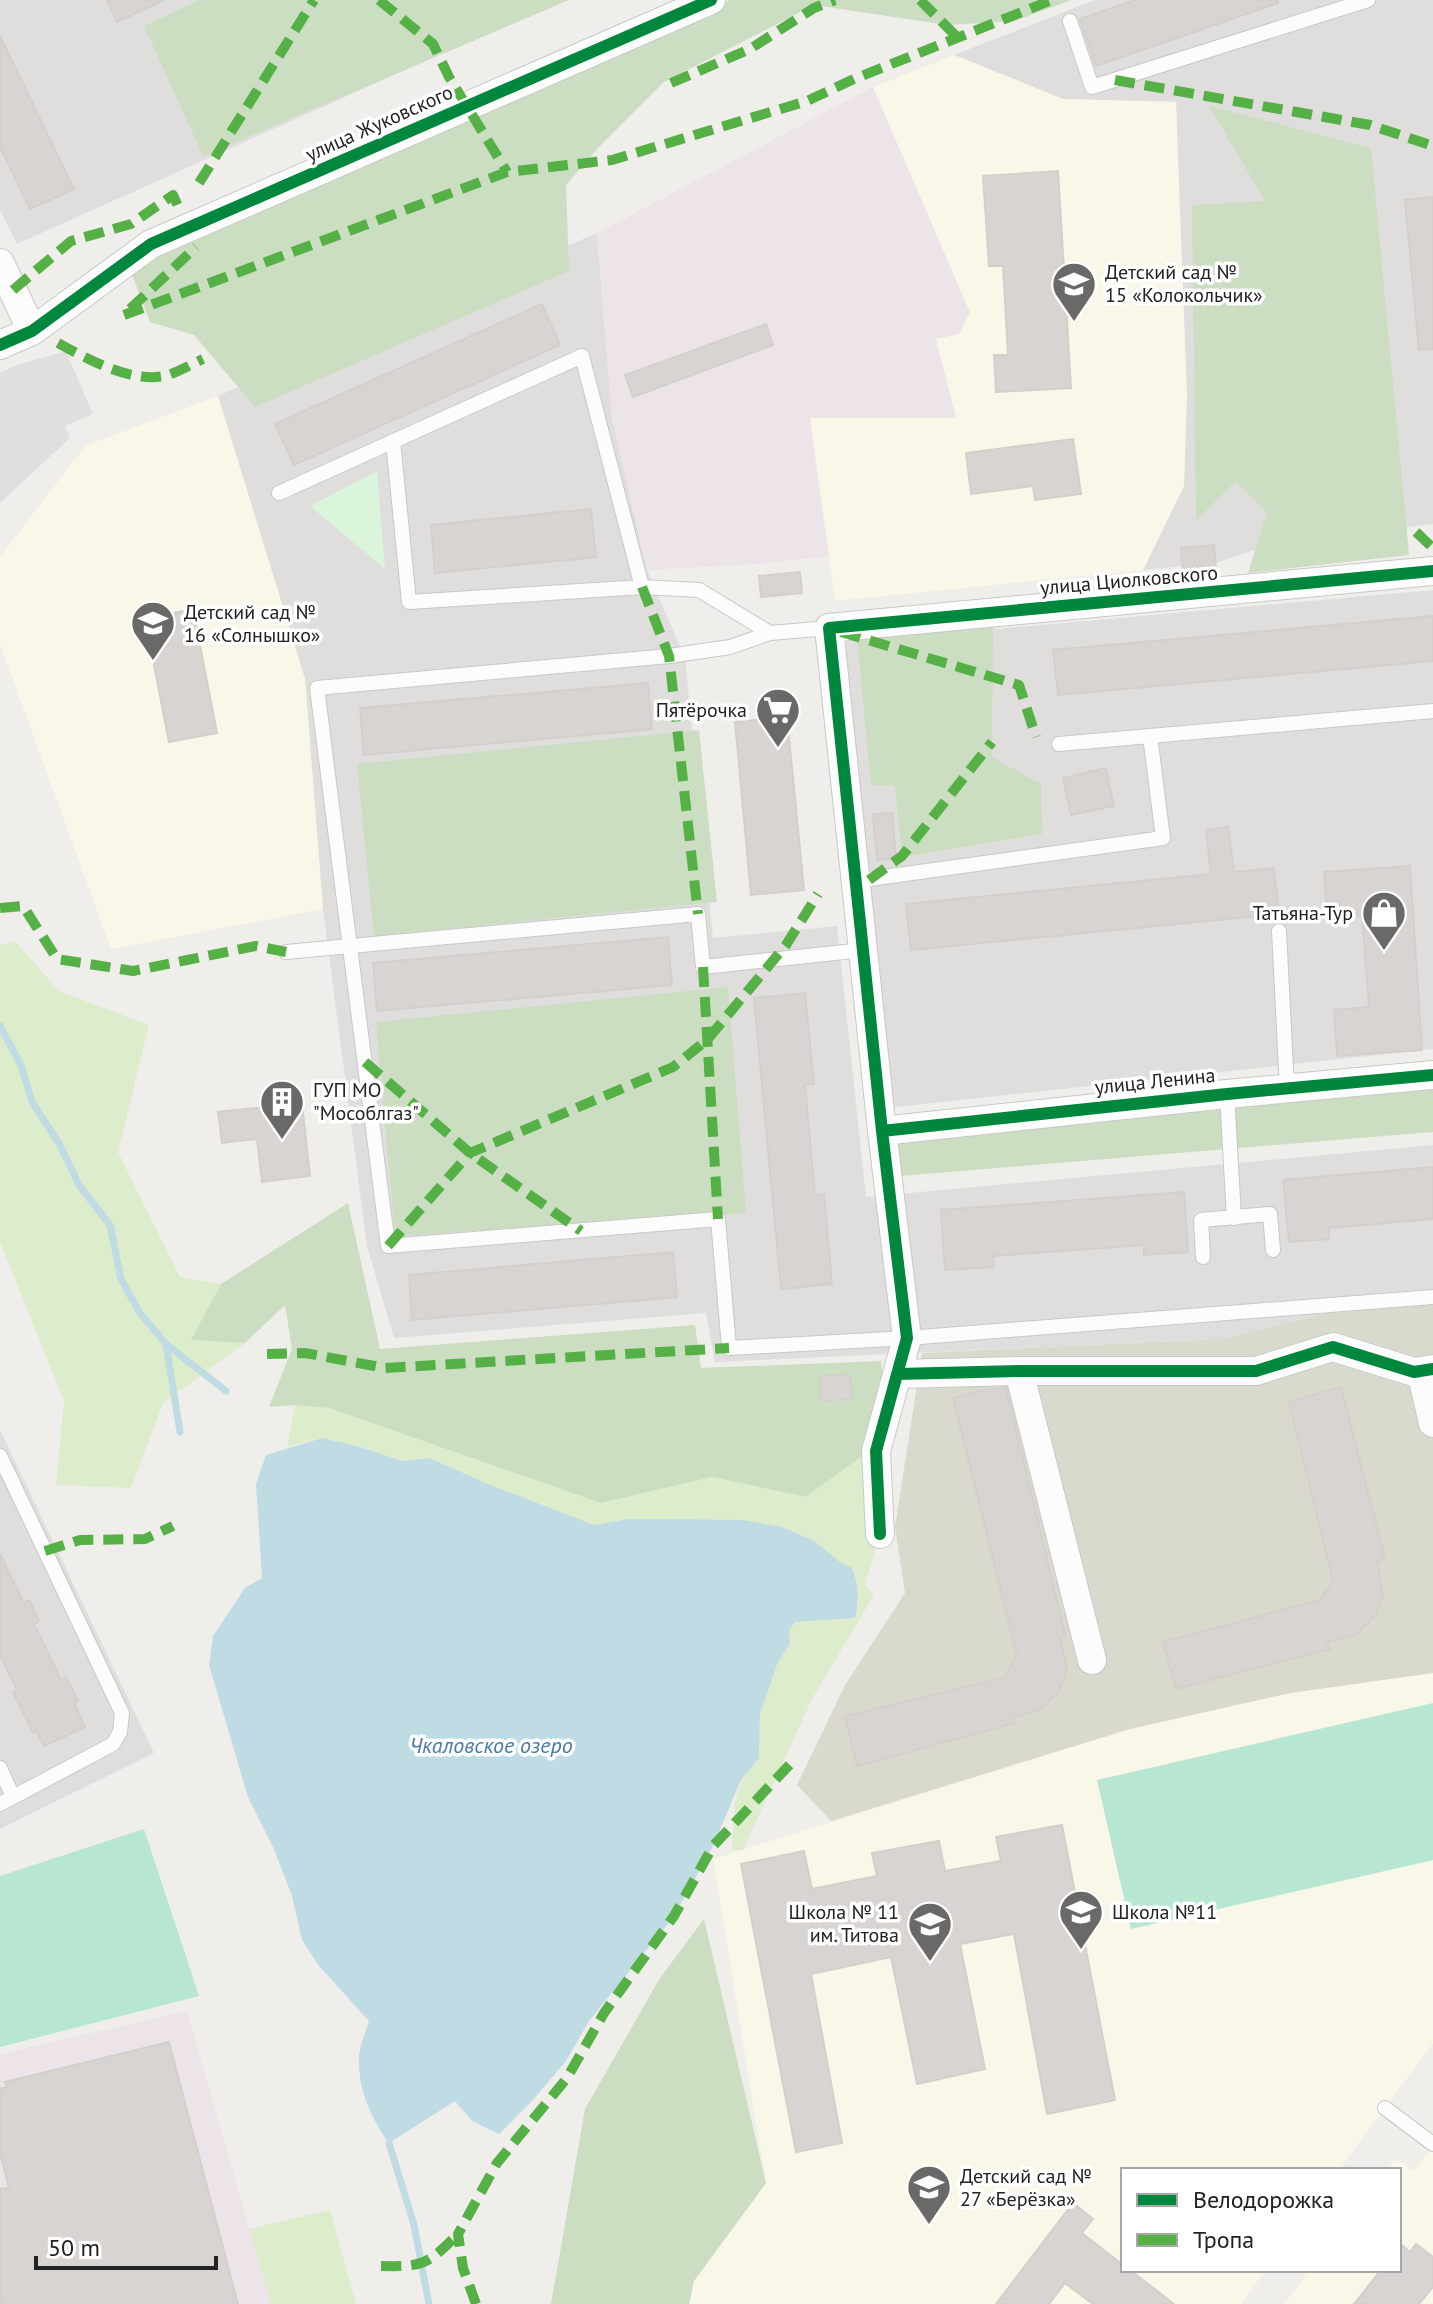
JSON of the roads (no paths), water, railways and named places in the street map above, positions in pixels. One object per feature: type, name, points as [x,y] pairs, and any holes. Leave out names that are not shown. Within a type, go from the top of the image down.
[{"type":"street","name":"улица Жуковского","points":[[0,345],[32,331],[151,244],[711,0]]},
{"type":"street","points":[[0,263],[32,331]]},
{"type":"street","name":"улица Циолковского","points":[[829,628],[1433,571]]},
{"type":"street","points":[[829,628],[907,1338],[876,1451],[880,1534]]},
{"type":"street","name":"улица Ленина","points":[[882,1131],[1433,1075]]},
{"type":"street","points":[[897,1374],[1256,1371],[1333,1347],[1414,1372],[1427,1370],[1433,1423]]},
{"type":"street","points":[[1019,1371],[1092,1660]]},
{"type":"lane","points":[[1070,21],[1092,87],[1368,0]]},
{"type":"lane","points":[[279,493],[582,356],[642,587]]},
{"type":"lane","points":[[393,441],[409,602],[642,587],[699,590],[770,633]]},
{"type":"lane","points":[[829,628],[770,633],[730,647],[669,656],[317,688],[388,1246],[718,1219],[729,1348],[907,1338],[1433,1297]]},
{"type":"lane","points":[[1059,744],[1433,711]]},
{"type":"lane","points":[[855,881],[1163,838],[1150,736]]},
{"type":"lane","points":[[286,952],[698,914],[703,967],[863,950]]},
{"type":"lane","points":[[1279,931],[1287,1089]]},
{"type":"lane","points":[[1227,1094],[1234,1218]]},
{"type":"lane","points":[[1203,1257],[1201,1220],[1270,1214],[1273,1250]]},
{"type":"lane","points":[[0,1456],[122,1713],[120,1732],[113,1744],[7,1800],[0,1768]]},
{"type":"lane","points":[[1385,2108],[1433,2144]]},
{"type":"water","name":"Чкаловское озеро","points":[[322,1438],[403,1461],[430,1458],[594,1525],[629,1519],[672,1519],[742,1520],[782,1527],[814,1541],[852,1568],[856,1580],[858,1599],[855,1618],[795,1622],[789,1630],[790,1644],[778,1662],[760,1714],[759,1758],[741,1780],[713,1846],[674,1916],[589,2021],[566,2061],[499,2134],[472,2121],[455,2101],[389,2143],[371,2114],[359,2070],[360,2049],[369,2021],[319,1966],[302,1940],[292,1896],[274,1849],[248,1797],[209,1665],[213,1636],[245,1588],[262,1578],[256,1484],[266,1455]]},
{"type":"waterway","points":[[0,1026],[21,1065],[32,1102],[60,1145],[79,1185],[110,1225],[121,1279],[140,1313],[166,1344],[226,1391]]},
{"type":"waterway","points":[[166,1344],[180,1432]]},
{"type":"waterway","points":[[389,2143],[414,2225],[429,2304]]},
{"type":"place","name":"Детский сад № 15 «Колокольчик»","points":[[1074,323]]},
{"type":"place","name":"Детский сад № 16 «Солнышко»","points":[[153,662]]},
{"type":"place","name":"Пятёрочка","points":[[778,749]]},
{"type":"place","name":"Татьяна-Тур","points":[[1384,952]]},
{"type":"place","name":"ГУП МО \"Мособлгаз\"","points":[[282,1141]]},
{"type":"place","name":"Школа №11","points":[[1081,1951]]},
{"type":"place","name":"Школа № 11 им. Титова","points":[[930,1963]]},
{"type":"place","name":"Детский сад № 27 «Берёзка»","points":[[929,2226]]}]
